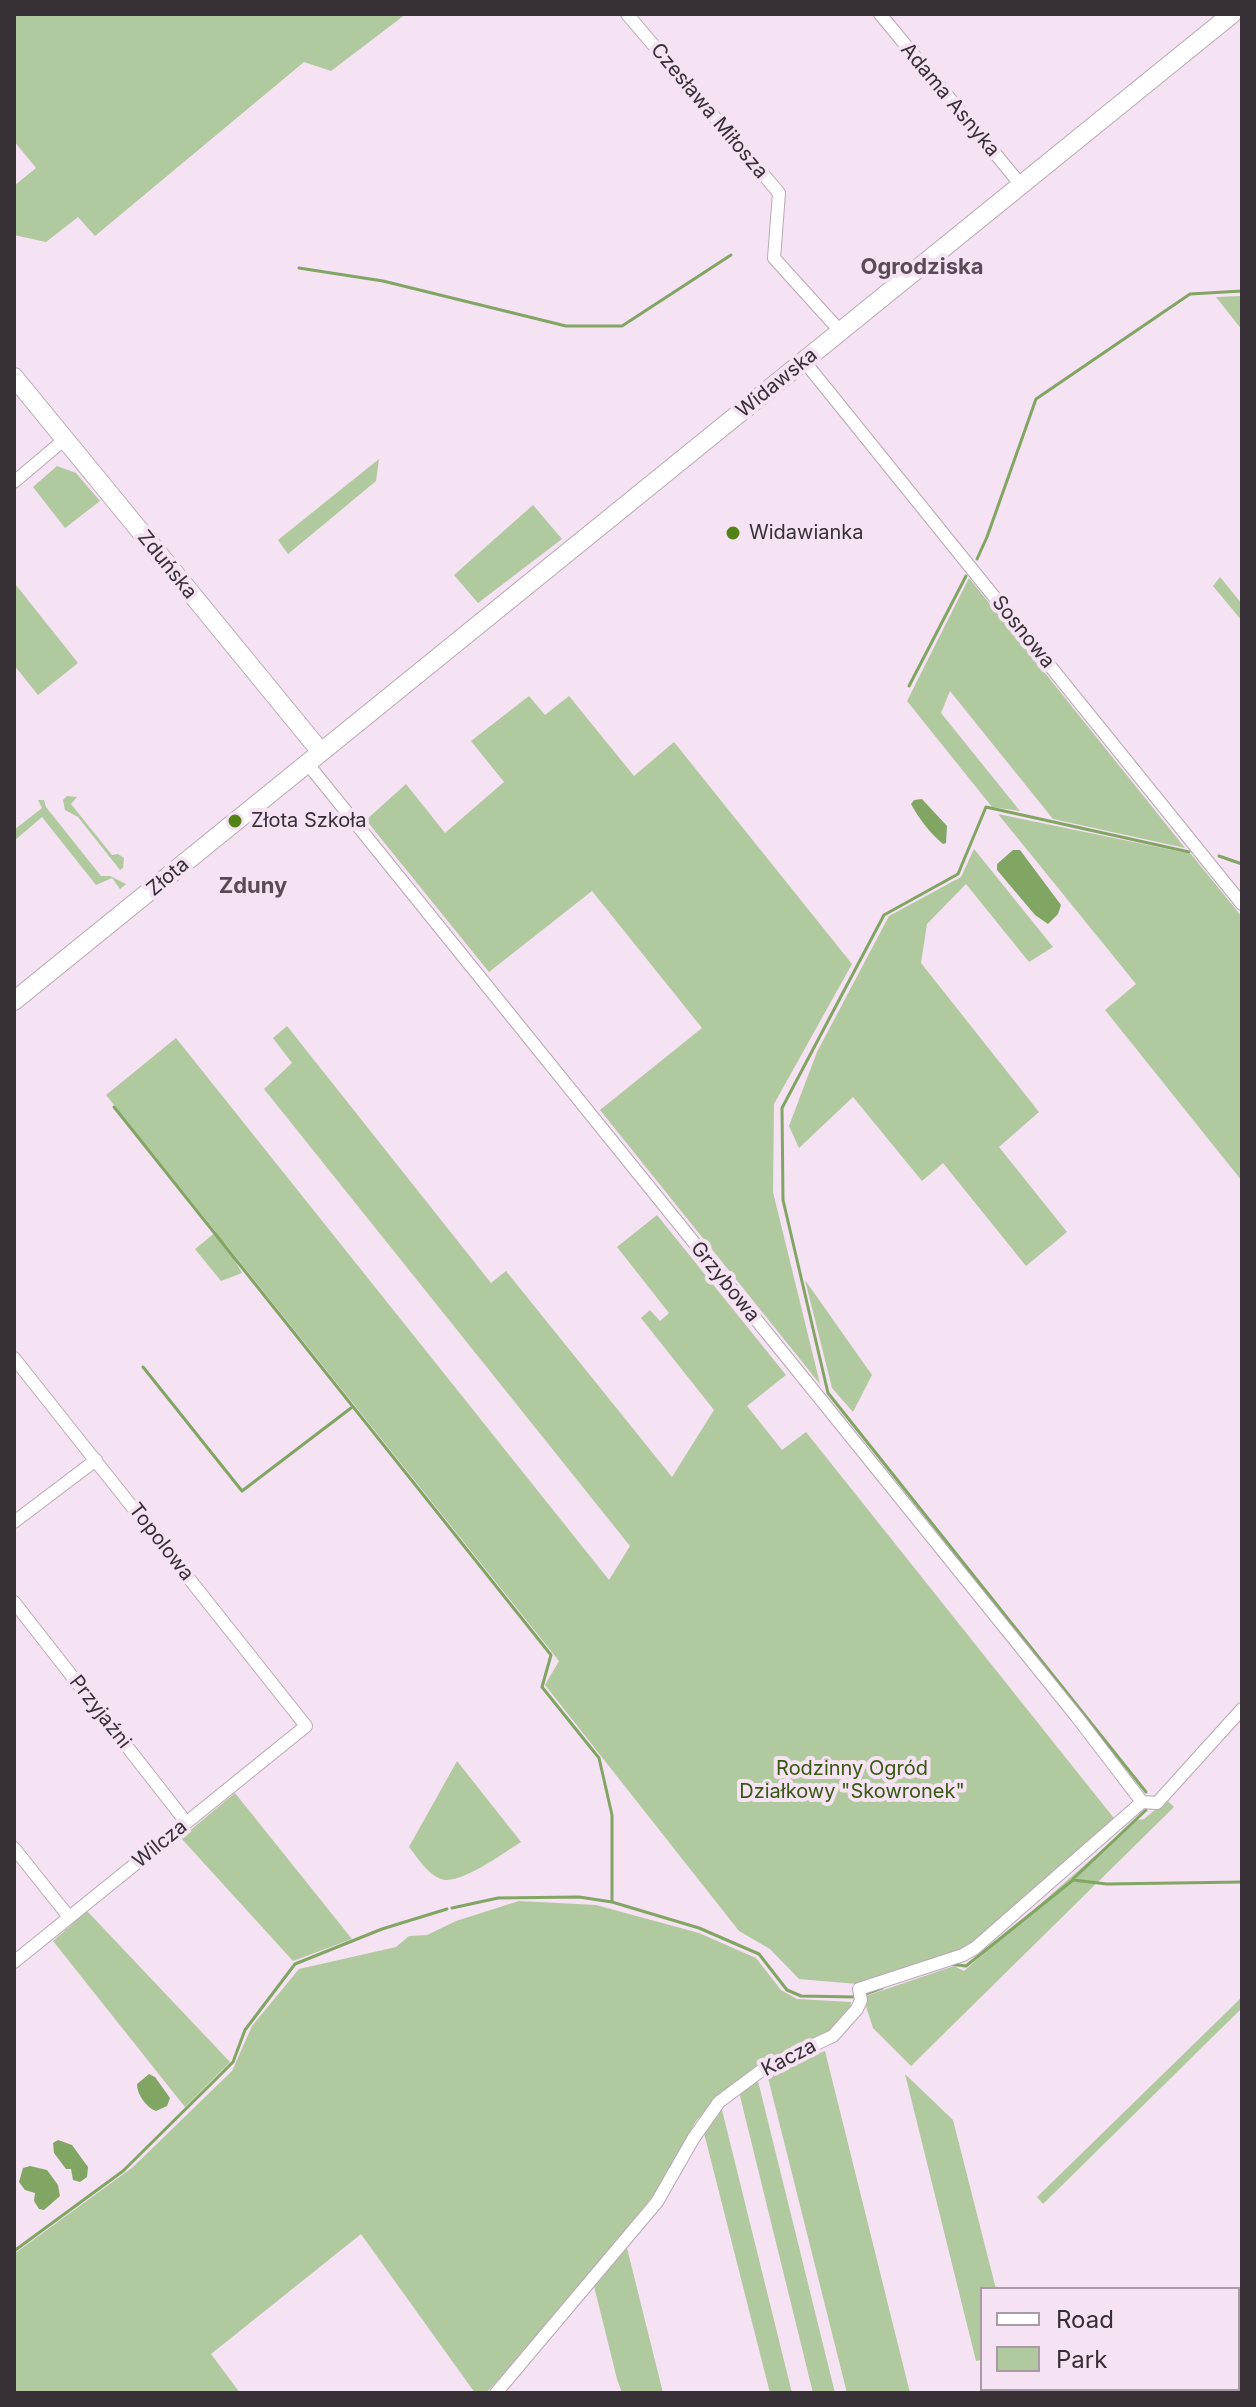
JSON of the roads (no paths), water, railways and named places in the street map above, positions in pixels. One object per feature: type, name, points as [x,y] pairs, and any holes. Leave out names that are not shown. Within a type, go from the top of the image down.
[{"type":"street","name":"Czesława Miłosza","points":[[627,14],[779,193],[774,258],[840,331]]},
{"type":"street","name":"Adama Asnyka","points":[[880,14],[1021,185]]},
{"type":"street","name":"Widawska","points":[[314,757],[1232,14]]},
{"type":"street","name":"Sosnowa","points":[[804,361],[1242,904]]},
{"type":"street","name":"Zduńska","points":[[14,377],[314,757]]},
{"type":"street","points":[[14,482],[65,439]]},
{"type":"street","name":"Złota","points":[[14,1001],[314,757]]},
{"type":"street","name":"Grzybowa","points":[[314,757],[1142,1802]]},
{"type":"street","name":"Topolowa","points":[[16,1364],[96,1460],[306,1726]]},
{"type":"street","points":[[14,1522],[96,1460]]},
{"type":"street","name":"Przyjaźni","points":[[14,1602],[186,1822]]},
{"type":"street","name":"Kacza","points":[[496,2393],[657,2202],[693,2139],[719,2102],[766,2067],[833,2036],[857,2009],[861,2000],[859,1989],[963,1955],[975,1948],[1142,1802],[1157,1803],[1242,1709]]},
{"type":"street","name":"Wilcza","points":[[14,1962],[306,1726]]},
{"type":"street","points":[[14,1848],[69,1917]]},
{"type":"waterway","points":[[299,268],[383,281],[566,326],[622,326],[731,255]]},
{"type":"waterway","points":[[977,559],[1036,399],[1190,294],[1242,291]]},
{"type":"waterway","points":[[909,686],[966,576]]},
{"type":"waterway","points":[[1146,1792],[828,1393],[783,1200],[782,1108],[884,915],[958,874],[986,807],[1189,852]]},
{"type":"waterway","points":[[1219,856],[1242,864]]},
{"type":"waterway","points":[[114,1107],[551,1655],[542,1687],[599,1758],[612,1815],[612,1902]]},
{"type":"waterway","points":[[143,1367],[242,1491],[351,1408]]},
{"type":"waterway","points":[[1073,1879],[1146,1810]]},
{"type":"waterway","points":[[949,1964],[966,1966],[1073,1880],[1107,1884],[1242,1882]]},
{"type":"waterway","points":[[452,1908],[498,1898],[579,1897],[612,1902],[699,1928],[759,1954],[787,1990],[801,1996],[855,1997]]},
{"type":"waterway","points":[[14,2251],[123,2171],[233,2062],[245,2030],[295,1964],[382,1929],[447,1909]]},
{"type":"waterway","points":[[863,1995],[882,1988]]},
{"type":"place","name":"Widawianka","points":[[733,533]]},
{"type":"place","name":"Złota Szkoła","points":[[235,821]]},
{"type":"district","name":"Ogrodziska","points":[[922,267]]},
{"type":"district","name":"Zduny","points":[[253,886]]},
{"type":"park label","name":"Rodzinny Ogród Działkowy \"Skowronek\"","points":[[852,1780]]}]
